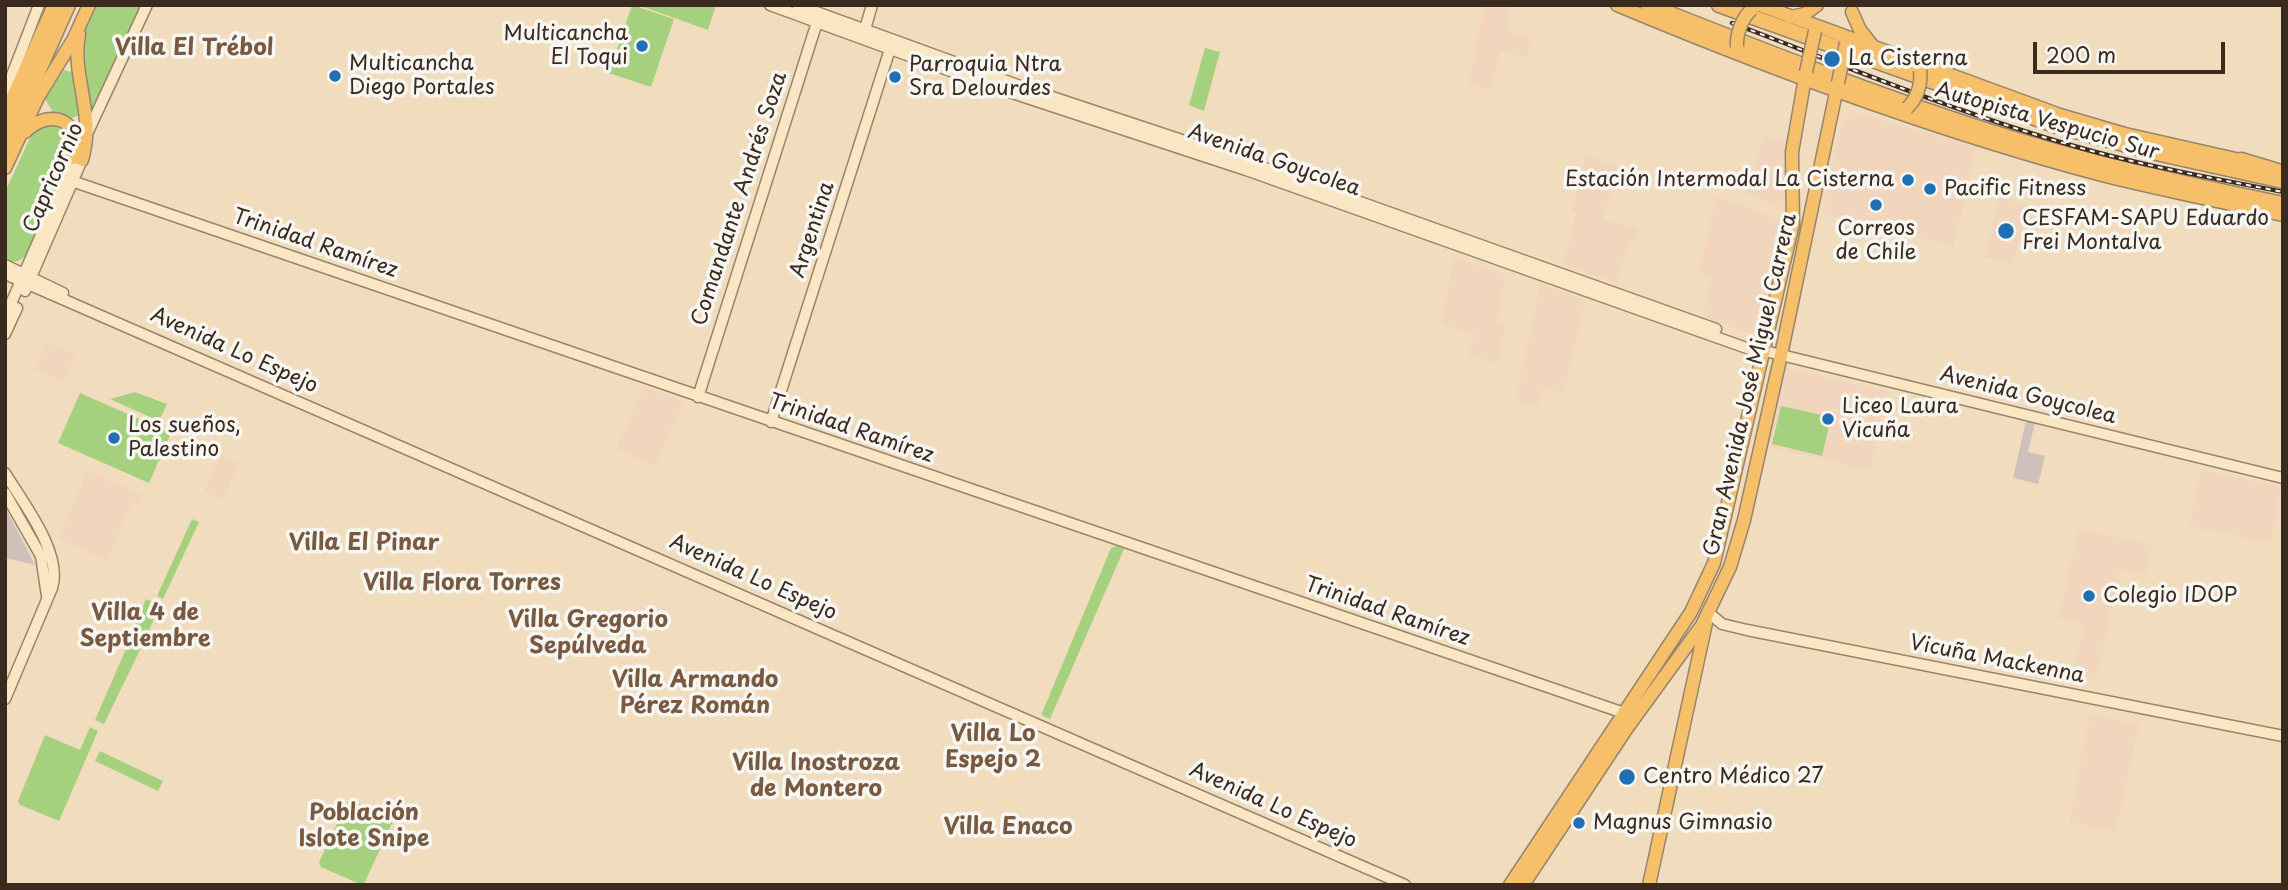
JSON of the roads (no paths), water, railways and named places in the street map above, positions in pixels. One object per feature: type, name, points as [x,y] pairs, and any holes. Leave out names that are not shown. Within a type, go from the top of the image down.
[{"type":"highway","points":[[5,117],[55,5]]},
{"type":"highway","points":[[12,143],[68,5]]},
{"type":"highway","name":"Autopista Vespucio Sur","points":[[1648,5],[1938,114],[2031,144],[2144,174],[2283,204]]},
{"type":"highway","name":"Autopista Vespucio Sur","points":[[1719,5],[2054,125],[2156,153],[2283,181]]},
{"type":"highway","points":[[2241,160],[2283,170]]},
{"type":"main road","points":[[5,93],[39,5]]},
{"type":"main road","points":[[5,168],[12,143],[89,5]]},
{"type":"main road","name":"Capricornio","points":[[87,134],[147,5]]},
{"type":"main road","name":"Avenida Goycolea","points":[[771,5],[802,9],[818,18],[863,34],[1242,160],[1760,345],[1765,351]]},
{"type":"main road","points":[[863,34],[872,5]]},
{"type":"main road","points":[[1617,5],[1740,51],[1782,71],[1837,87],[1860,99],[2104,176],[2283,215]]},
{"type":"main road","points":[[1790,17],[1802,15],[1817,5]]},
{"type":"main road","name":"Gran Avenida José Miguel Carrera","points":[[1510,885],[1689,616],[1707,582],[1720,543],[1793,224],[1792,163],[1799,104],[1823,5]]},
{"type":"main road","points":[[1740,51],[1737,38],[1744,19],[1757,6],[1847,41],[1875,48],[1918,66],[2081,122],[2241,160]]},
{"type":"main road","points":[[1853,8],[1860,30],[1875,48]]},
{"type":"main road","name":"Gran Avenida José Miguel Carrera","points":[[1523,885],[1709,612],[1730,567],[1781,355],[1853,8]]},
{"type":"main road","name":"Comandante Andrés Soza","points":[[698,397],[818,18]]},
{"type":"main road","points":[[78,159],[87,134],[77,54],[83,20]]},
{"type":"main road","points":[[5,64],[28,29]]},
{"type":"main road","name":"Avenida Goycolea","points":[[863,34],[890,49],[997,88],[1259,175],[1755,351],[1765,351],[2283,478]]},
{"type":"main road","name":"Argentina","points":[[771,422],[890,49]]},
{"type":"main road","points":[[1901,110],[1914,100],[1920,86],[1918,66]]},
{"type":"main road","points":[[1782,71],[1792,83],[1799,104]]},
{"type":"main road","name":"Capricornio","points":[[5,334],[78,159],[105,110],[117,74]]},
{"type":"main road","points":[[1830,122],[1844,106],[1860,99]]},
{"type":"main road","points":[[12,143],[38,121],[50,118],[60,120],[68,125],[75,135],[78,159]]},
{"type":"main road","name":"Capricornio","points":[[6,317],[26,279],[35,250],[69,180]]},
{"type":"main road","name":"Trinidad Ramírez","points":[[69,180],[1624,713]]},
{"type":"main road","points":[[6,266],[22,262],[35,250]]},
{"type":"main road","name":"Avenida Lo Espejo","points":[[6,266],[26,279]]},
{"type":"main road","name":"Avenida Lo Espejo","points":[[5,274],[26,279],[74,298],[86,308],[1405,885]]},
{"type":"main road","points":[[5,292],[6,317]]},
{"type":"main road","points":[[5,473],[50,551],[55,575],[5,699]]},
{"type":"main road","points":[[5,493],[43,562],[47,596]]},
{"type":"main road","points":[[35,544],[50,551]]},
{"type":"main road","points":[[1649,885],[1709,612],[1706,602],[1707,582]]},
{"type":"main road","name":"Vicuña Mackenna","points":[[1709,612],[1722,624],[1747,630],[2283,736]]},
{"type":"main road","points":[[1624,713],[1628,728]]},
{"type":"railway","points":[[1732,23],[1902,88],[2031,133],[2126,160],[2283,192]]},
{"type":"place","name":"Multicancha El Toqui","points":[[642,46]]},
{"type":"place","name":"La Cisterna","points":[[1832,59]]},
{"type":"place","name":"Multicancha Diego Portales","points":[[335,76]]},
{"type":"place","name":"Parroquia Ntra Sra Delourdes","points":[[895,77]]},
{"type":"place","name":"Estación Intermodal La Cisterna","points":[[1908,180]]},
{"type":"place","name":"Pacific Fitness","points":[[1930,189]]},
{"type":"place","name":"Correos de Chile","points":[[1876,205]]},
{"type":"place","name":"CESFAM-SAPU Eduardo Frei Montalva","points":[[2006,231]]},
{"type":"place","name":"Liceo Laura Vicuña","points":[[1828,419]]},
{"type":"place","name":"Los sueños, Palestino","points":[[114,438]]},
{"type":"place","name":"Colegio IDOP","points":[[2089,596]]},
{"type":"place","name":"Centro Médico 27","points":[[1627,777]]},
{"type":"place","name":"Magnus Gimnasio","points":[[1579,823]]},
{"type":"district","name":"Villa El Trébol","points":[[194,49]]},
{"type":"district","name":"Villa El Pinar","points":[[364,544]]},
{"type":"district","name":"Villa Flora Torres","points":[[462,584]]},
{"type":"district","name":"Villa 4 de Septiembre","points":[[145,627]]},
{"type":"district","name":"Villa Gregorio Sepúlveda","points":[[588,634]]},
{"type":"district","name":"Villa Armando Pérez Román","points":[[695,694]]},
{"type":"district","name":"Villa Lo Espejo 2","points":[[993,748]]},
{"type":"district","name":"Villa Inostroza de Montero","points":[[816,777]]},
{"type":"district","name":"Población Islote Snipe","points":[[364,827]]},
{"type":"district","name":"Villa Enaco","points":[[1008,828]]}]
